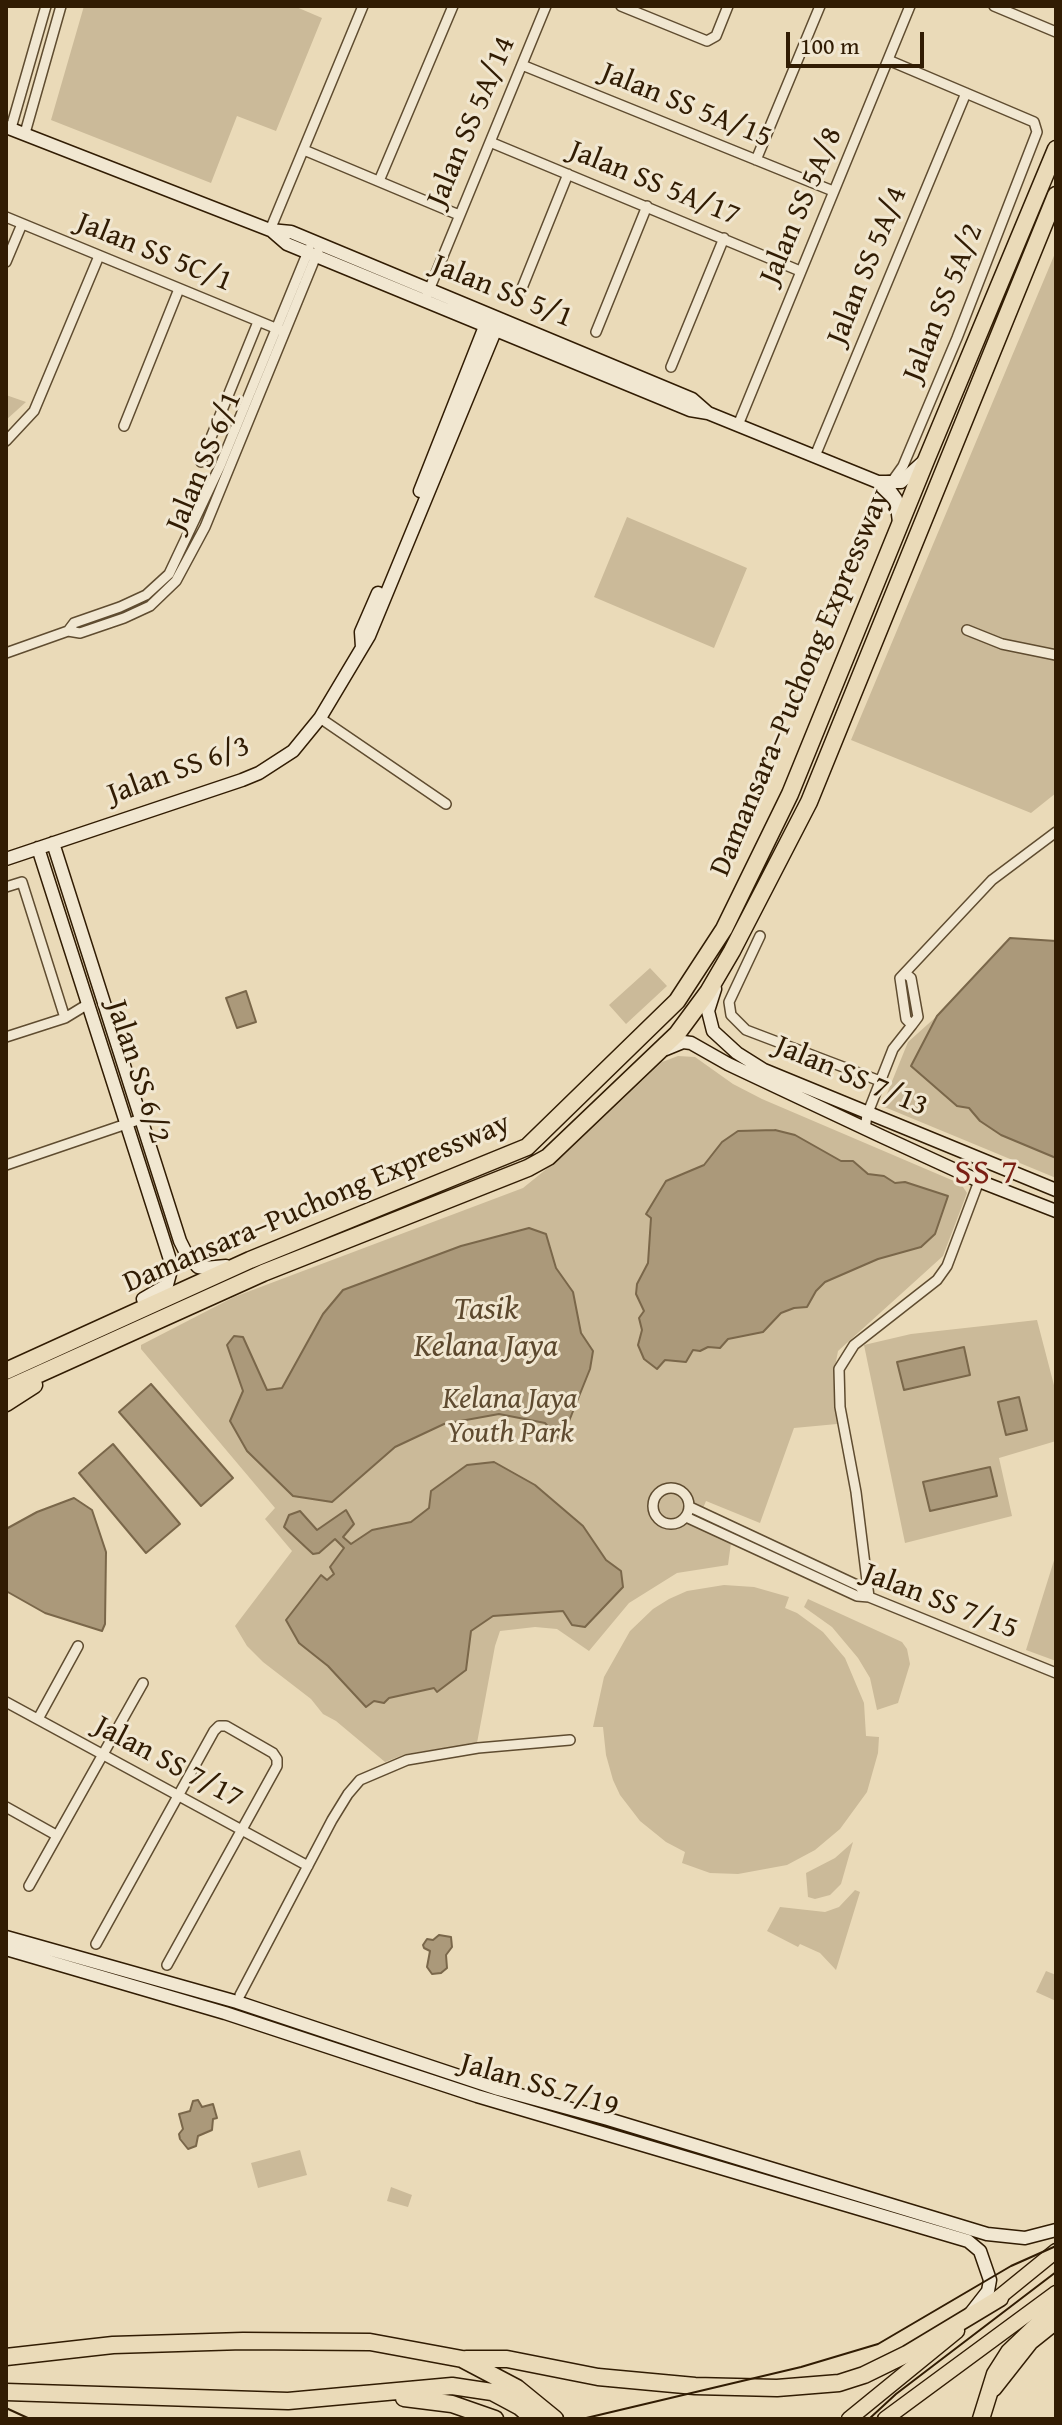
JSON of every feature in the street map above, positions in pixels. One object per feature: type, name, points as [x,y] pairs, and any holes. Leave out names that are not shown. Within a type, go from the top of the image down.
[{"type":"highway","name":"Damansara–Puchong Expressway","points":[[6,1371],[250,1260],[527,1147],[677,1001],[724,929],[790,794],[1056,149]]},
{"type":"highway","name":"Damansara–Puchong Expressway","points":[[11,1387],[263,1273],[528,1168],[548,1157],[659,1053],[693,1014],[732,951],[809,802],[1050,218],[1056,195]]},
{"type":"highway","points":[[6,1361],[143,1299],[241,1259],[250,1260]]},
{"type":"highway","points":[[6,1403],[59,1367],[83,1356]]},
{"type":"highway","points":[[6,2357],[80,2347],[243,2341],[370,2342],[462,2359],[507,2359],[598,2377],[695,2386],[777,2388],[839,2383],[864,2375],[907,2354],[1000,2298]]},
{"type":"highway","points":[[981,2419],[995,2374],[1009,2352],[1056,2307]]},
{"type":"highway","points":[[6,2366],[80,2347]]},
{"type":"highway","points":[[462,2359],[517,2388],[555,2419]]},
{"type":"highway","points":[[6,2392],[256,2401],[452,2386],[492,2392],[520,2407],[534,2419]]},
{"type":"highway","points":[[378,2394],[452,2404],[495,2419]]},
{"type":"main road","points":[[849,2419],[1056,2251]]},
{"type":"main road","points":[[885,2419],[1056,2293]]},
{"type":"main road","points":[[989,2395],[1022,2352],[1056,2322]]},
{"type":"street","points":[[8,128],[46,6]]},
{"type":"street","points":[[25,133],[61,6]]},
{"type":"street","points":[[270,230],[363,6]]},
{"type":"street","points":[[379,181],[453,6]]},
{"type":"street","name":"Jalan SS 5A/14","points":[[427,295],[546,6]]},
{"type":"street","points":[[621,6],[707,41],[716,36],[728,6]]},
{"type":"street","points":[[756,160],[820,6]]},
{"type":"street","name":"Jalan SS 5A/8","points":[[738,425],[910,6]]},
{"type":"street","points":[[998,7],[1056,32]]},
{"type":"street","points":[[888,60],[966,93]]},
{"type":"street","name":"Jalan SS 5A/15","points":[[522,65],[833,191]]},
{"type":"street","name":"Jalan SS 5A/2","points":[[878,482],[893,480],[903,466],[1004,222],[1032,149],[1037,127],[1034,122],[966,93]]},
{"type":"street","name":"Jalan SS 5A/4","points":[[815,456],[966,93]]},
{"type":"street","name":"Jalan SS 5/1","points":[[8,128],[270,230],[291,232],[314,248],[692,399],[708,413]]},
{"type":"street","name":"Jalan SS 5A/17","points":[[490,142],[800,271]]},
{"type":"street","points":[[304,150],[459,215]]},
{"type":"street","points":[[518,298],[568,174]]},
{"type":"street","points":[[596,332],[647,206]]},
{"type":"street","name":"Jalan SS 5C/1","points":[[6,217],[280,330]]},
{"type":"street","points":[[6,262],[22,224]]},
{"type":"street","points":[[671,367],[724,238]]},
{"type":"street","name":"Jalan SS 6/1","points":[[6,653],[68,631],[74,623],[146,595],[169,574],[220,466],[314,248]]},
{"type":"street","points":[[6,441],[34,411],[99,256]]},
{"type":"street","points":[[124,426],[179,289]]},
{"type":"street","name":"Jalan SS 5/1","points":[[427,295],[457,314],[493,322],[515,338],[878,482]]},
{"type":"street","points":[[457,314],[470,324],[480,354],[500,339],[515,338]]},
{"type":"street","points":[[201,462],[258,322]]},
{"type":"street","name":"Jalan SS 6/3","points":[[6,859],[259,773],[293,751],[320,718],[362,647],[361,632],[493,322]]},
{"type":"street","points":[[878,482],[901,482],[927,458]]},
{"type":"street","points":[[878,482],[896,499],[900,525]]},
{"type":"street","points":[[967,630],[1002,644],[1056,655]]},
{"type":"street","points":[[320,718],[446,804]]},
{"type":"street","points":[[865,1129],[867,1115],[893,1049],[918,1017],[911,978],[905,973],[992,880],[1056,832]]},
{"type":"street","name":"Jalan SS 6/2","points":[[53,843],[180,1241],[198,1267],[226,1266]]},
{"type":"street","name":"Jalan SS 6/2","points":[[38,848],[172,1266],[167,1285],[143,1299]]},
{"type":"street","points":[[6,887],[22,882],[65,1018]]},
{"type":"street","points":[[760,936],[729,1002],[731,1015],[746,1030],[880,1081]]},
{"type":"street","name":"Jalan SS 7/13","points":[[732,951],[708,1011],[710,1024],[717,1036],[737,1053],[764,1070],[867,1115],[1056,1190]]},
{"type":"street","points":[[6,1037],[65,1018],[88,1004]]},
{"type":"street","name":"Jalan SS 7/13","points":[[659,1053],[683,1042],[691,1043],[728,1064],[865,1129],[979,1181],[1056,1211]]},
{"type":"street","points":[[6,1165],[141,1119]]},
{"type":"street","points":[[869,1597],[856,1492],[840,1407],[839,1369],[854,1345],[937,1280],[947,1266],[979,1181]]},
{"type":"street","name":"Jalan SS 7/15","points":[[794,1557],[688,1512],[704,1526],[808,1575],[1056,1673]]},
{"type":"street","points":[[790,1567],[794,1557],[859,1586],[869,1597]]},
{"type":"street","points":[[38,1719],[78,1646]]},
{"type":"street","points":[[29,1886],[143,1683]]},
{"type":"street","name":"Jalan SS 7/17","points":[[6,1702],[308,1866]]},
{"type":"street","points":[[96,1944],[214,1731],[219,1726],[226,1726],[273,1753],[277,1766],[167,1965]]},
{"type":"street","points":[[240,1995],[348,1794],[360,1780],[407,1760],[478,1748],[570,1740]]},
{"type":"street","points":[[6,1807],[56,1835]]},
{"type":"street","name":"Jalan SS 7/19","points":[[6,1937],[237,2002],[498,2089],[619,2122],[987,2234],[1025,2238],[1056,2230]]},
{"type":"street","name":"Jalan SS 7/19","points":[[6,1949],[225,2013],[477,2096],[968,2241],[980,2251],[990,2280],[988,2291],[965,2319]]},
{"type":"green space","points":[[84,6],[294,6],[322,18],[276,131],[237,116],[211,183],[51,120]]},
{"type":"green space","points":[[1056,251],[1056,793],[1031,813],[851,740]]},
{"type":"green space","points":[[6,395],[26,402],[6,420]]},
{"type":"green space","points":[[627,517],[747,568],[714,648],[594,597]]},
{"type":"green space","points":[[1010,938],[1056,941],[1056,1178],[882,1106],[908,1042],[937,1016]]},
{"type":"green space","points":[[650,968],[667,986],[626,1024],[609,1005]]},
{"type":"green space","name":"Kelana Jaya Youth Park","points":[[678,1056],[695,1057],[733,1084],[762,1099],[961,1184],[967,1193],[943,1256],[838,1351],[835,1367],[837,1424],[794,1428],[760,1523],[706,1501],[696,1525],[724,1535],[731,1543],[728,1565],[677,1573],[629,1603],[589,1651],[557,1629],[535,1627],[500,1631],[477,1743],[406,1754],[385,1762],[263,1662],[247,1646],[235,1626],[292,1551],[265,1519],[275,1508],[141,1349],[141,1345],[234,1297],[523,1188],[565,1154],[662,1062]]},
{"type":"green space","points":[[1037,1320],[1056,1393],[1056,1441],[999,1458],[1012,1516],[905,1543],[864,1345],[911,1334]]},
{"type":"green space","points":[[1056,1554],[1056,1661],[1026,1650]]},
{"type":"green space","points":[[724,1585],[754,1587],[789,1597],[785,1608],[823,1632],[845,1658],[864,1703],[866,1736],[879,1737],[878,1753],[867,1792],[840,1829],[815,1850],[787,1865],[738,1874],[710,1873],[682,1863],[685,1852],[666,1842],[640,1821],[620,1795],[613,1780],[603,1727],[593,1727],[604,1677],[630,1631],[653,1609],[669,1599],[687,1591]]},
{"type":"green space","points":[[808,1599],[902,1642],[910,1664],[898,1703],[877,1710],[870,1678],[858,1658],[832,1627],[804,1607]]},
{"type":"green space","points":[[853,1842],[841,1884],[830,1895],[815,1899],[808,1897],[806,1873],[835,1858]]},
{"type":"green space","points":[[855,1890],[860,1892],[836,1970],[820,1953],[800,1944],[798,1947],[767,1931],[780,1907],[825,1912],[839,1907]]},
{"type":"green space","points":[[1046,1971],[1056,1975],[1056,2001],[1036,1992]]},
{"type":"green space","points":[[300,2150],[307,2175],[258,2188],[251,2163]]},
{"type":"green space","points":[[391,2187],[412,2195],[408,2207],[387,2201]]},
{"type":"water","points":[[1010,938],[1056,941],[1056,1158],[1001,1135],[980,1121],[969,1108],[957,1106],[911,1066],[937,1016]]},
{"type":"water","points":[[246,991],[256,1022],[237,1028],[226,998]]},
{"type":"water","name":"Tasik Kelana Jaya","points":[[775,1130],[795,1135],[841,1161],[853,1161],[868,1174],[948,1196],[935,1234],[921,1247],[878,1259],[825,1282],[807,1307],[781,1313],[763,1332],[728,1339],[720,1348],[693,1350],[686,1362],[665,1360],[657,1369],[644,1359],[638,1345],[642,1330],[639,1318],[644,1311],[636,1294],[637,1284],[648,1263],[651,1218],[646,1214],[666,1181],[704,1165],[722,1142],[738,1131]]},
{"type":"water","name":"Tasik Kelana Jaya","points":[[529,1228],[546,1234],[556,1268],[573,1292],[581,1333],[593,1351],[590,1369],[561,1441],[545,1423],[499,1414],[444,1424],[395,1447],[332,1502],[293,1496],[247,1451],[230,1421],[243,1391],[227,1345],[234,1336],[243,1337],[267,1390],[282,1388],[323,1314],[343,1290],[461,1246]]},
{"type":"water","points":[[964,1347],[970,1375],[904,1390],[897,1362]]},
{"type":"water","points":[[151,1384],[233,1478],[201,1506],[119,1412]]},
{"type":"water","points":[[1019,1397],[1027,1430],[1006,1435],[998,1402]]},
{"type":"water","points":[[113,1444],[180,1524],[146,1553],[79,1473]]},
{"type":"water","points":[[494,1462],[535,1485],[583,1526],[606,1560],[621,1571],[623,1587],[585,1627],[572,1625],[563,1611],[493,1616],[471,1631],[466,1670],[437,1692],[434,1688],[389,1698],[384,1703],[374,1701],[366,1707],[328,1666],[299,1643],[286,1620],[321,1575],[327,1580],[334,1574],[330,1567],[344,1548],[335,1539],[319,1553],[313,1554],[284,1527],[289,1515],[300,1511],[317,1530],[346,1510],[354,1524],[343,1537],[351,1544],[372,1530],[411,1522],[429,1508],[431,1491],[467,1465]]},
{"type":"water","points":[[990,1467],[997,1496],[930,1511],[923,1482]]},
{"type":"water","points":[[74,1498],[92,1510],[106,1552],[105,1624],[102,1631],[45,1613],[6,1591],[6,1529],[37,1512]]},
{"type":"water","points":[[439,1935],[451,1937],[452,1947],[446,1955],[447,1968],[441,1973],[432,1974],[427,1967],[430,1951],[423,1945],[427,1939],[433,1940]]},
{"type":"water","points":[[198,2100],[202,2107],[213,2104],[217,2118],[213,2119],[212,2130],[198,2136],[196,2146],[188,2149],[180,2139],[183,2129],[179,2114],[190,2111],[193,2101]]},
{"type":"tram line","points":[[582,2419],[801,2367],[878,2344],[1011,2266],[1056,2246]]},
{"type":"tram line","points":[[869,2419],[896,2394],[1056,2272]]},
{"type":"tram line","points":[[6,2408],[30,2419]]},
{"type":"district","name":"SS 7","points":[[987,1174]]}]
